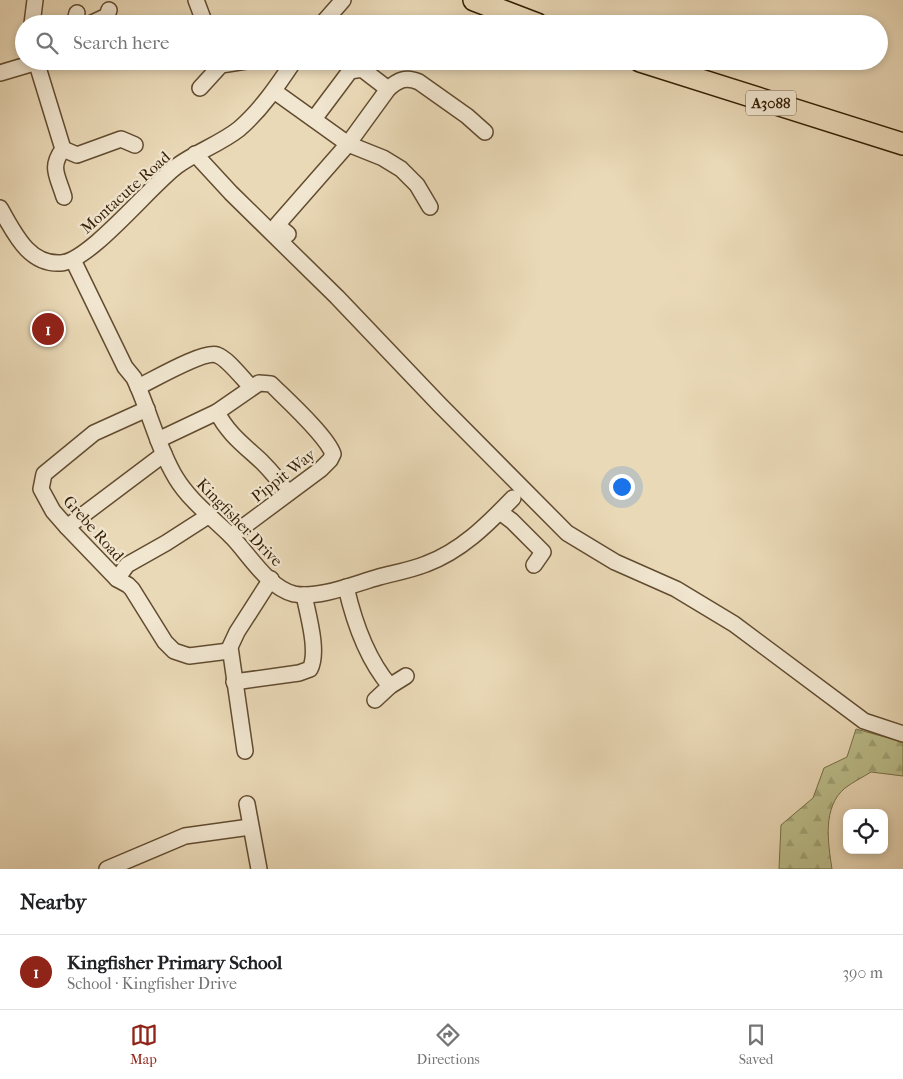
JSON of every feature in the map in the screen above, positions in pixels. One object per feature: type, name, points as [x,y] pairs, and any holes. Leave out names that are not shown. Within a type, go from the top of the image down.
[{"type":"highway","points":[[474,0],[513,15]]},
{"type":"highway","name":"A3088","points":[[669,70],[903,144]]},
{"type":"street","points":[[196,0],[202,15]]},
{"type":"street","points":[[330,15],[343,0]]},
{"type":"street","points":[[32,1],[32,15]]},
{"type":"street","points":[[107,15],[109,10]]},
{"type":"street","points":[[0,74],[15,69]]},
{"type":"street","points":[[39,70],[63,149]]},
{"type":"street","points":[[200,88],[214,70]]},
{"type":"street","name":"Montacute Road","points":[[73,260],[104,236],[156,184],[177,166],[238,130],[274,91],[288,70]]},
{"type":"street","points":[[314,119],[350,71],[356,70]]},
{"type":"street","points":[[363,70],[388,89]]},
{"type":"street","points":[[241,193],[262,213],[283,229],[388,89],[404,79],[413,79],[419,82],[468,116],[485,132]]},
{"type":"street","points":[[274,91],[348,144],[383,158],[401,169],[417,185],[430,207]]},
{"type":"street","points":[[63,149],[77,155],[121,139],[135,145]]},
{"type":"street","points":[[63,149],[56,158],[54,166],[64,197]]},
{"type":"street","points":[[195,154],[230,193],[339,299],[439,404],[567,533],[616,562],[676,589],[734,624],[864,721],[903,734]]},
{"type":"street","points":[[0,208],[24,248],[34,256],[53,262],[63,263],[73,260]]},
{"type":"street","name":"Kingfisher Drive","points":[[73,260],[125,367],[134,378],[158,440],[177,480],[208,516],[231,536],[261,572],[291,593],[304,595],[324,593],[425,565],[449,554],[469,540],[513,498]]},
{"type":"street","points":[[138,387],[184,364],[211,354],[218,354],[223,358],[251,387],[218,412],[158,440]]},
{"type":"street","name":"Pippit Way","points":[[231,536],[321,470],[333,454],[329,445],[306,419],[271,384],[259,383],[251,387]]},
{"type":"street","name":"Grebe Road","points":[[123,582],[67,527],[53,511],[41,489],[44,474],[94,433],[147,409]]},
{"type":"street","points":[[218,412],[221,420],[233,436],[263,463],[288,493]]},
{"type":"street","points":[[67,527],[164,454]]},
{"type":"street","points":[[500,512],[518,526],[544,552],[534,565]]},
{"type":"street","name":"Grebe Road","points":[[123,582],[127,565],[208,516]]},
{"type":"street","points":[[245,751],[229,650],[237,632],[271,579]]},
{"type":"street","points":[[123,582],[165,642],[174,651],[189,656],[229,650]]},
{"type":"street","points":[[346,587],[353,619],[376,670],[390,686]]},
{"type":"street","points":[[234,682],[299,673],[310,669],[313,663],[314,652],[304,595]]},
{"type":"street","points":[[375,700],[390,686],[406,676]]},
{"type":"street","points":[[247,804],[259,869]]},
{"type":"street","points":[[107,869],[185,836],[250,827]]},
{"type":"green space","points":[[856,729],[903,742],[903,776],[871,772],[845,788],[838,796],[833,805],[828,826],[832,869],[779,869],[781,825],[813,798],[824,768],[847,757]]},
{"type":"place","name":"Kingfisher Primary School","points":[[48,329]]}]
